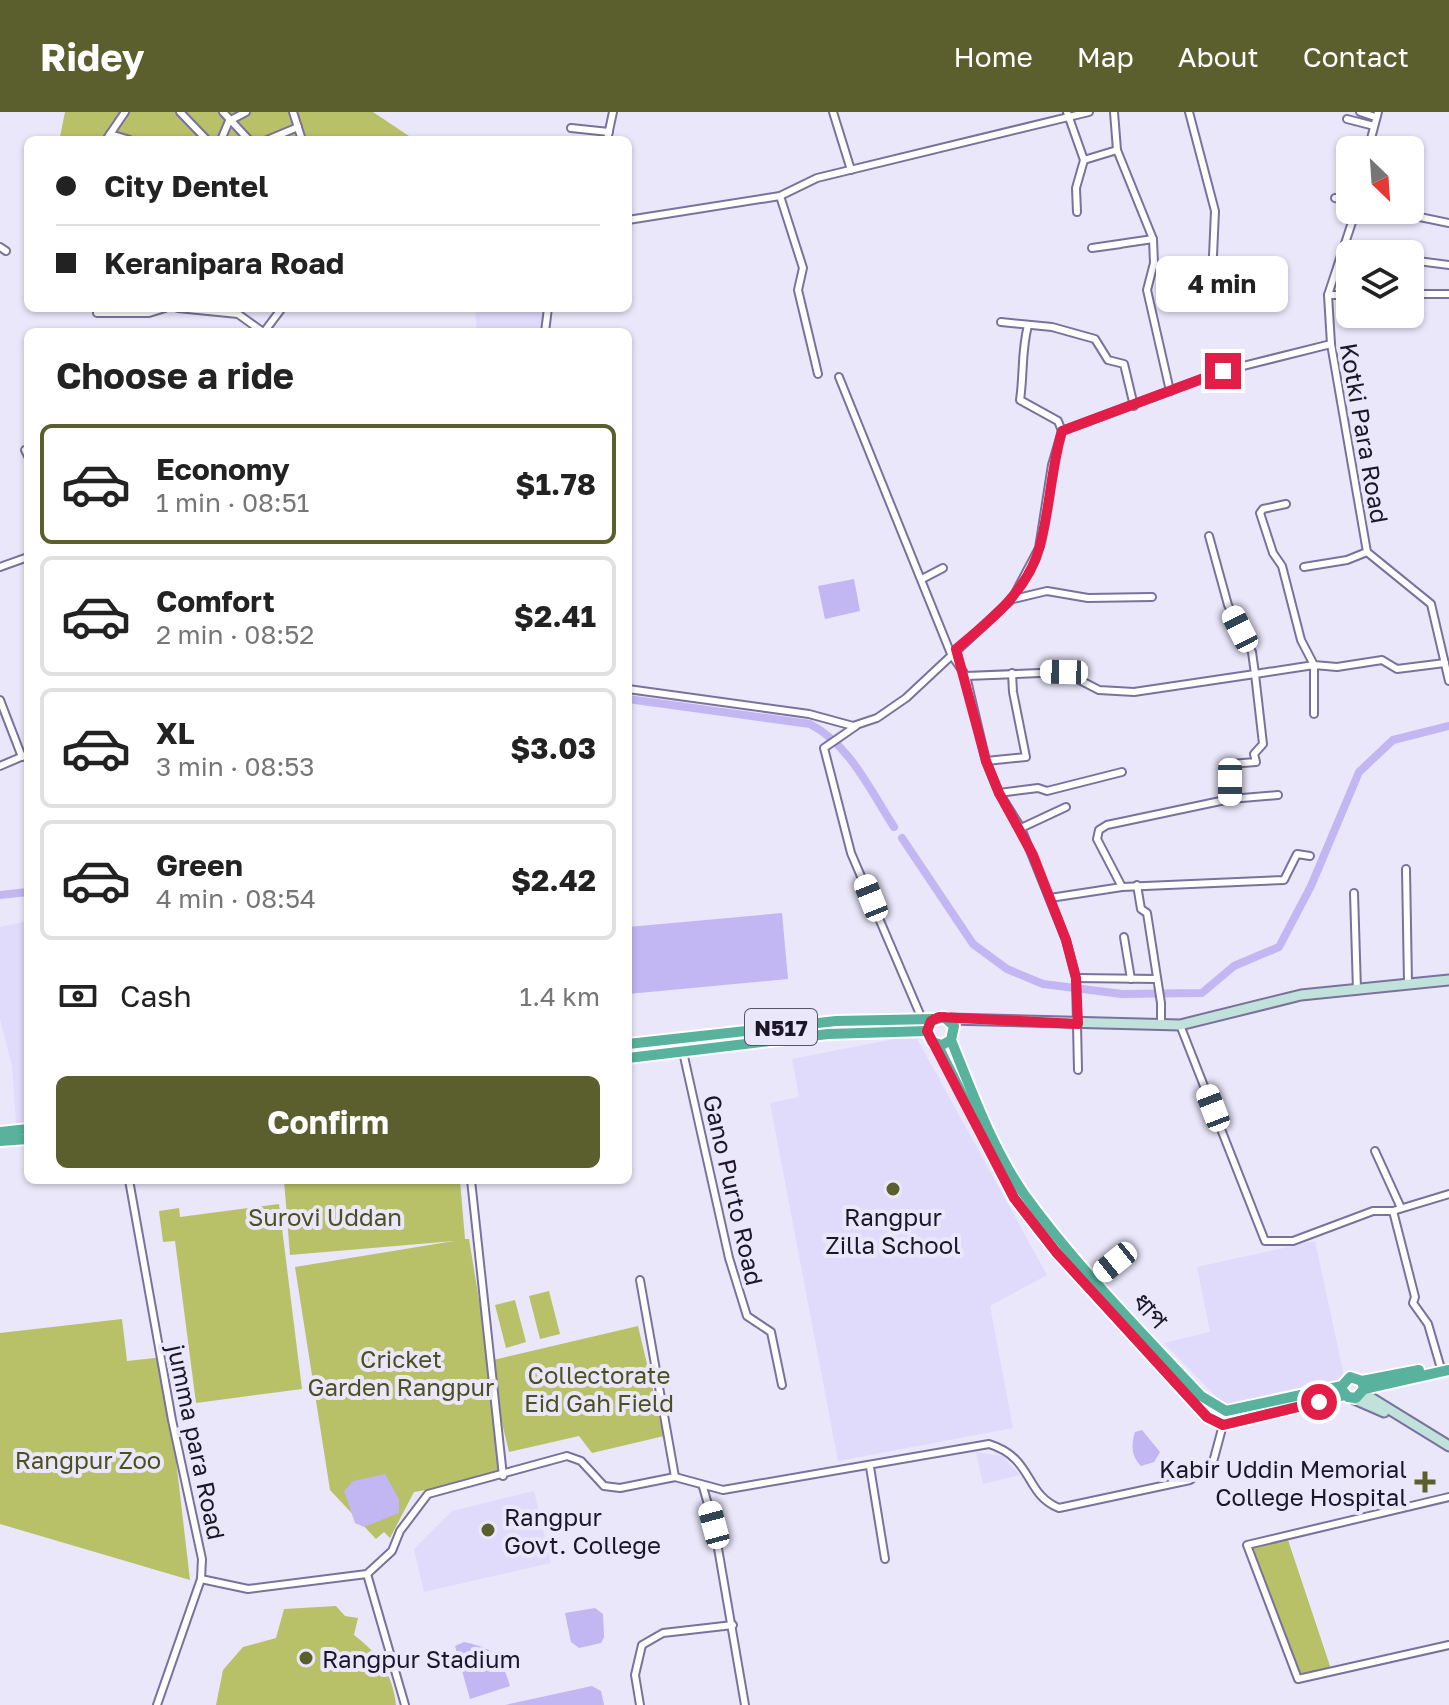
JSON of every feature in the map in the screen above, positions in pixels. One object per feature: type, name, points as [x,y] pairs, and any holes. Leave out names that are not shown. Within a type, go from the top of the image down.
[{"type":"highway","points":[[927,1031],[934,1019]]},
{"type":"highway","name":"N517","points":[[632,1044],[836,1021],[948,1019]]},
{"type":"highway","name":"ধাপ","points":[[948,1019],[984,1120],[1023,1192],[1091,1282],[1207,1417],[1223,1425],[1445,1368]]},
{"type":"highway","name":"N517","points":[[632,1058],[828,1034],[927,1031]]},
{"type":"highway","name":"ধাপ","points":[[927,1031],[937,1044],[1014,1198],[1196,1390],[1222,1410],[1244,1410],[1355,1390]]},
{"type":"highway","points":[[937,1044],[953,1035]]},
{"type":"highway","points":[[0,1132],[24,1129]]},
{"type":"highway","points":[[0,1141],[24,1139]]},
{"type":"main road","points":[[948,1019],[1180,1025],[1301,995],[1449,980]]},
{"type":"main road","points":[[953,1035],[973,1019]]},
{"type":"main road","points":[[1355,1390],[1449,1446]]},
{"type":"street","points":[[109,136],[125,112]]},
{"type":"street","points":[[180,112],[203,136]]},
{"type":"street","points":[[223,112],[245,136]]},
{"type":"street","points":[[223,136],[229,121],[246,112]]},
{"type":"street","points":[[293,112],[301,136]]},
{"type":"street","points":[[608,136],[613,112]]},
{"type":"street","points":[[833,112],[851,170]]},
{"type":"street","points":[[632,219],[780,196],[817,178],[1089,112]]},
{"type":"street","points":[[1114,112],[1117,150],[1153,239],[1154,263],[1147,290],[1170,391]]},
{"type":"street","points":[[1189,112],[1215,211],[1213,256]]},
{"type":"street","points":[[1360,112],[1376,115],[1372,136]]},
{"type":"street","points":[[1068,115],[1084,160],[1076,188],[1077,212]]},
{"type":"street","points":[[1347,119],[1374,126]]},
{"type":"street","points":[[277,136],[298,127]]},
{"type":"street","points":[[571,128],[609,132]]},
{"type":"street","points":[[1084,160],[1117,150]]},
{"type":"street","points":[[780,196],[803,268],[798,290],[818,374]]},
{"type":"street","points":[[1424,218],[1449,223]]},
{"type":"street","points":[[1121,244],[1092,248],[1153,239]]},
{"type":"street","points":[[1424,262],[1449,265]]},
{"type":"street","name":"Kotki Para Road","points":[[1336,271],[1328,295],[1331,344],[1367,552],[1431,604],[1449,681]]},
{"type":"street","points":[[1424,294],[1449,294]]},
{"type":"street","points":[[1328,295],[1336,295]]},
{"type":"street","points":[[218,312],[238,314],[258,328]]},
{"type":"street","points":[[1001,322],[1052,327],[1095,339],[1108,360],[1124,364],[1134,406]]},
{"type":"street","points":[[922,1019],[851,853],[824,748],[906,698],[1012,599],[1039,548],[1052,465],[1062,431],[1058,421],[1020,400],[1023,382],[1020,369],[1028,325]]},
{"type":"street","points":[[1062,431],[1223,371],[1331,344]]},
{"type":"street","points":[[839,377],[953,652],[966,676],[986,761],[999,793],[1021,828],[1050,898],[1076,978],[1078,1070]]},
{"type":"street","points":[[1286,504],[1260,510],[1260,513],[1273,553],[1282,566],[1301,640],[1314,665],[1314,714]]},
{"type":"street","points":[[1209,536],[1228,605],[1252,652],[1263,744],[1254,754],[1256,762],[1230,764],[1230,799]]},
{"type":"street","points":[[1304,567],[1347,560],[1367,552]]},
{"type":"street","points":[[0,567],[24,558]]},
{"type":"street","points":[[922,579],[943,568]]},
{"type":"street","points":[[1012,599],[1047,591],[1088,598],[1152,597]]},
{"type":"street","points":[[966,676],[1064,672],[1099,690],[1134,692],[1314,665],[1337,667],[1382,660],[1397,669],[1445,663]]},
{"type":"street","points":[[986,761],[1026,757],[1012,673]]},
{"type":"street","points":[[632,690],[809,714],[856,726]]},
{"type":"street","points":[[669,704],[671,696]]},
{"type":"street","points":[[0,700],[24,753]]},
{"type":"street","points":[[744,715],[746,706]]},
{"type":"street","points":[[0,766],[24,755]]},
{"type":"street","points":[[999,793],[1038,788],[1047,791],[1122,772]]},
{"type":"street","points":[[1122,887],[1097,839],[1099,830],[1107,825],[1230,799],[1278,795]]},
{"type":"street","points":[[1021,828],[1066,807]]},
{"type":"street","points":[[1050,898],[1137,885],[1284,880],[1297,854],[1310,856]]},
{"type":"street","points":[[1406,869],[1408,983]]},
{"type":"street","points":[[1137,885],[1141,909],[1147,913],[1161,1024]]},
{"type":"street","points":[[1354,893],[1357,990]]},
{"type":"street","points":[[1124,937],[1131,979]]},
{"type":"street","points":[[1076,978],[1157,979]]},
{"type":"street","points":[[1180,1025],[1265,1241],[1293,1241],[1373,1211],[1397,1209],[1449,1194]]},
{"type":"street","name":"Gano Purto Road","points":[[683,1038],[683,1052],[729,1258],[747,1316],[771,1332],[782,1385]]},
{"type":"street","points":[[1375,1151],[1397,1209],[1415,1297],[1413,1303],[1428,1324],[1445,1368]]},
{"type":"street","name":"jumma para Road","points":[[130,1184],[172,1420],[202,1559],[201,1579],[157,1705]]},
{"type":"street","points":[[471,1184],[503,1476]]},
{"type":"street","points":[[1091,1282],[1115,1262]]},
{"type":"street","points":[[640,1280],[675,1477]]},
{"type":"street","points":[[201,1579],[248,1589],[367,1574],[392,1551],[400,1531],[428,1494],[503,1476],[567,1456],[581,1461],[604,1486],[620,1488],[675,1477],[723,1490],[989,1444],[1006,1450],[1021,1462],[1044,1502],[1059,1508],[1190,1480],[1213,1462],[1223,1425]]},
{"type":"street","points":[[870,1467],[885,1559]]},
{"type":"street","points":[[703,1487],[733,1625],[745,1705]]},
{"type":"street","points":[[1449,1497],[1247,1545],[1298,1679],[1449,1645]]},
{"type":"street","points":[[367,1574],[405,1705]]},
{"type":"street","points":[[640,1705],[635,1675],[642,1645],[663,1633],[733,1625]]},
{"type":"shaded area","points":[[475,312],[548,312],[546,328],[477,328]]},
{"type":"shaded area","points":[[854,579],[860,611],[825,619],[818,586]]},
{"type":"shaded area","points":[[782,913],[788,979],[632,994],[632,927]]},
{"type":"shaded area","points":[[24,922],[24,1136],[17,1136],[12,1066],[0,1019],[0,927]]},
{"type":"shaded area","name":"Rangpur Zilla School","points":[[915,1035],[1047,1275],[990,1306],[1013,1428],[838,1461],[770,1103],[799,1097],[792,1059]]},
{"type":"shaded area","points":[[1315,1241],[1345,1380],[1225,1406],[1164,1343],[1210,1332],[1197,1267]]},
{"type":"shaded area","points":[[1142,1430],[1160,1452],[1154,1462],[1141,1466],[1135,1458],[1133,1446],[1135,1432]]},
{"type":"shaded area","points":[[976,1452],[1002,1456],[1020,1475],[983,1484]]},
{"type":"shaded area","points":[[385,1474],[399,1499],[399,1513],[364,1527],[355,1523],[344,1491],[353,1481]]},
{"type":"shaded area","name":"Rangpur Govt. College","points":[[534,1491],[551,1563],[424,1592],[414,1549],[452,1511]]},
{"type":"shaded area","points":[[595,1608],[603,1614],[604,1637],[601,1643],[579,1648],[571,1642],[565,1613]]},
{"type":"shaded area","points":[[464,1642],[483,1647],[495,1655],[510,1686],[470,1699],[455,1646]]},
{"type":"shaded area","points":[[592,1686],[601,1691],[604,1705],[505,1705]]},
{"type":"green space","points":[[65,112],[373,112],[409,136],[60,136]]},
{"type":"green space","name":"Cricket Garden Rangpur","points":[[284,1184],[460,1184],[465,1239],[469,1239],[489,1361],[638,1326],[664,1436],[592,1453],[579,1436],[509,1452],[493,1386],[507,1477],[414,1492],[390,1538],[384,1532],[376,1539],[330,1490],[295,1267],[454,1241],[290,1255]]},
{"type":"green space","points":[[279,1204],[302,1389],[196,1403],[175,1241],[163,1242],[159,1211],[179,1208],[180,1217]]},
{"type":"green space","points":[[549,1291],[560,1334],[540,1339],[529,1296]]},
{"type":"green space","points":[[515,1300],[526,1342],[506,1348],[495,1305]]},
{"type":"green space","name":"Rangpur Zoo","points":[[122,1319],[127,1361],[164,1357],[190,1580],[0,1524],[0,1333]]},
{"type":"green space","points":[[1288,1540],[1331,1669],[1296,1678],[1252,1548]]},
{"type":"green space","name":"Rangpur Stadium","points":[[336,1606],[345,1616],[358,1618],[354,1635],[383,1666],[392,1684],[396,1705],[216,1705],[223,1670],[243,1647],[276,1638],[284,1609]]},
{"type":"waterway","points":[[632,700],[810,724],[848,756],[894,827]]},
{"type":"waterway","points":[[902,838],[973,944],[1007,969],[1043,984],[1122,994],[1202,993],[1234,966],[1279,947],[1311,886],[1359,772],[1393,740],[1449,726]]},
{"type":"waterway","points":[[0,895],[24,892]]},
{"type":"place","name":"Rangpur Zilla School","points":[[893,1189]]},
{"type":"place","name":"Kabir Uddin Memorial College Hospital","points":[[1425,1482]]},
{"type":"place","name":"Rangpur Govt. College","points":[[488,1530]]},
{"type":"place","name":"Rangpur Stadium","points":[[306,1658]]},
{"type":"route","points":[[1223,371],[1062,431],[1052,465],[1039,548],[1012,599],[998,615],[956,649],[966,676],[986,761],[999,793],[1021,828],[1066,940],[1076,978],[1078,1024],[939,1017],[931,1021],[927,1031],[928,1037],[937,1044],[974,1125],[1014,1198],[1056,1252],[1207,1417],[1223,1425],[1319,1402]]},
{"type":"park label","name":"Surovi Uddan","points":[[325,1216]]},
{"type":"park label","name":"Collectorate Eid Gah Field","points":[[599,1388]]}]
